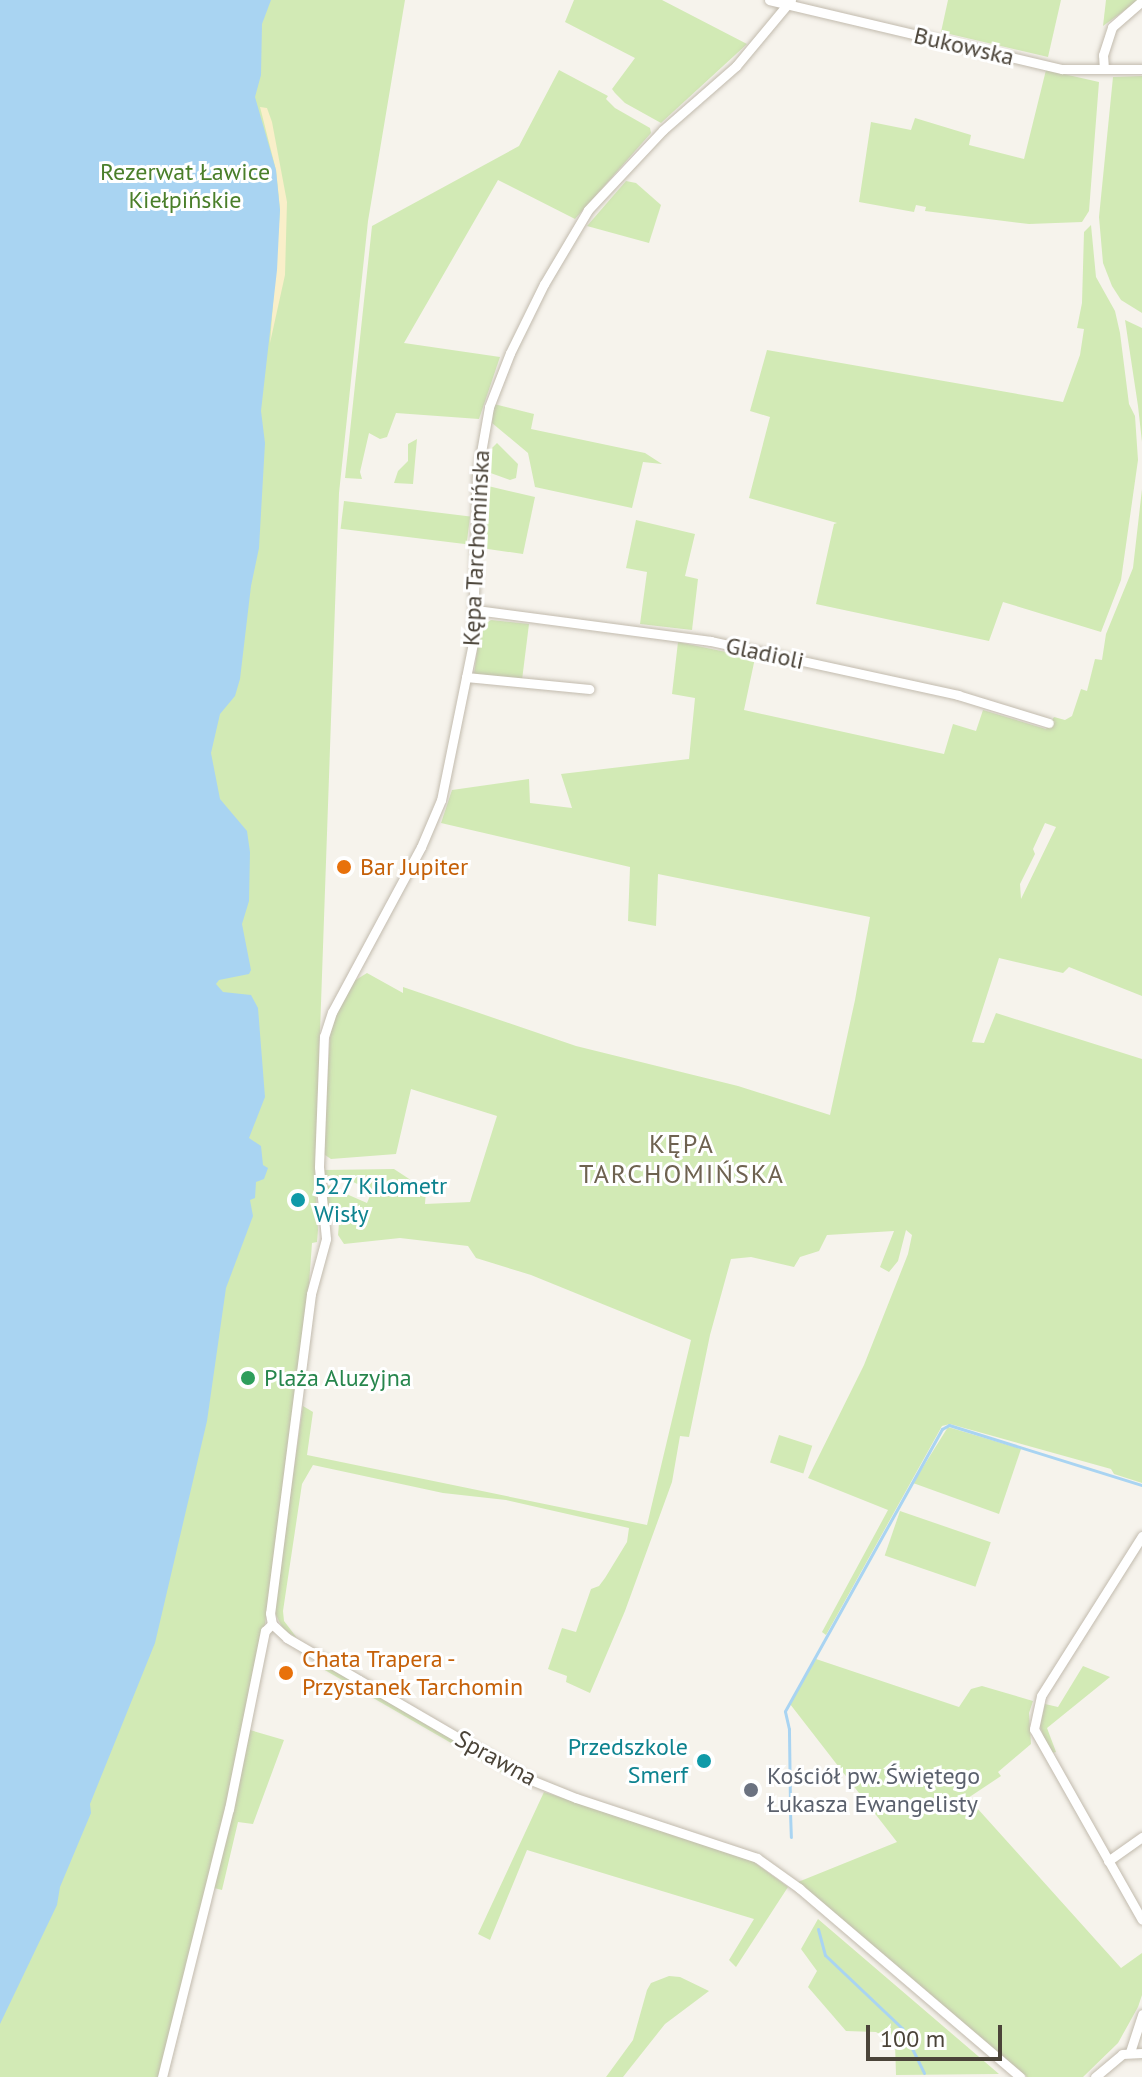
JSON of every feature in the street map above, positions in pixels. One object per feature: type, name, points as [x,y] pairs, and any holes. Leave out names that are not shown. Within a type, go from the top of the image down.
[{"type":"street","name":"Bukowska","points":[[769,0],[1062,69],[1142,69]]},
{"type":"street","points":[[1104,69],[1103,55],[1112,27],[1142,1]]},
{"type":"street","name":"Kępa Tarchomińska","points":[[272,1624],[271,1602],[317,1266],[326,1239],[319,1167],[326,1028],[421,847],[441,800],[476,610],[477,475],[484,428],[510,353],[544,284],[588,210],[663,130],[736,66],[789,3]]},
{"type":"street","name":"Gladioli","points":[[476,610],[711,641],[958,695],[1049,723]]},
{"type":"street","points":[[466,677],[589,689]]},
{"type":"street","points":[[1142,1536],[1041,1696],[1034,1716],[1037,1739],[1142,1920]]},
{"type":"street","points":[[162,2077],[229,1809],[265,1631],[272,1624]]},
{"type":"street","name":"Sprawna","points":[[272,1624],[287,1638],[531,1780],[557,1792],[757,1858],[799,1888],[1020,2077]]},
{"type":"street","points":[[1108,1861],[1142,1837]]},
{"type":"street","points":[[1130,2052],[1142,2014]]},
{"type":"street","points":[[1095,2077],[1110,2062],[1130,2052],[1142,2053]]},
{"type":"green space","name":"Rezerwat Ławice Kiełpińskie","points":[[0,0],[405,0],[368,221],[339,493],[315,1174],[318,1230],[317,1242],[312,1243],[303,1366],[258,1671],[162,2077],[0,2077]]},
{"type":"green space","points":[[574,0],[662,0],[747,44],[661,123],[625,103],[612,89],[635,58],[565,22]]},
{"type":"green space","points":[[948,0],[1061,0],[1048,57],[941,32]]},
{"type":"green space","points":[[1106,0],[1139,0],[1103,26]]},
{"type":"green space","points":[[559,70],[608,96],[606,99],[615,108],[650,128],[651,133],[575,219],[498,180],[404,343],[500,357],[479,419],[396,413],[387,437],[380,439],[369,433],[360,472],[362,479],[345,478],[372,226],[519,146]]},
{"type":"green space","points":[[1046,70],[1099,82],[1089,211],[1082,222],[1029,224],[925,211],[926,207],[916,205],[914,212],[859,202],[871,122],[911,130],[915,118],[971,135],[969,145],[1024,159]]},
{"type":"green space","points":[[1142,76],[1142,313],[1121,300],[1112,286],[1103,263],[1099,217],[1113,77]]},
{"type":"green space","points":[[626,181],[636,183],[661,205],[649,243],[587,226]]},
{"type":"green space","points":[[1091,225],[1096,277],[1115,311],[1120,333],[1129,404],[1135,416],[1138,460],[1121,580],[1101,632],[1003,602],[989,641],[816,604],[834,524],[837,523],[749,498],[770,417],[750,411],[767,350],[1063,402],[1080,355],[1084,329],[1077,328],[1082,303],[1084,232]]},
{"type":"green space","points":[[1125,320],[1142,328],[1142,442],[1138,406]]},
{"type":"green space","points":[[494,404],[534,414],[531,429],[645,453],[662,464],[643,462],[632,508],[535,487],[528,453],[492,423]]},
{"type":"green space","points":[[417,439],[413,484],[394,483],[398,471],[408,461],[408,444]]},
{"type":"green space","points":[[497,443],[518,464],[516,478],[510,480],[485,471],[483,462],[486,462],[488,452]]},
{"type":"green space","points":[[488,486],[535,497],[523,554],[481,548],[481,491]]},
{"type":"green space","points":[[1142,489],[1142,996],[1069,967],[1063,973],[999,958],[972,1042],[984,1043],[996,1013],[1142,1059],[1142,1483],[1114,1474],[1111,1469],[950,1424],[942,1426],[826,1635],[822,1632],[888,1510],[808,1478],[864,1365],[908,1254],[912,1235],[906,1230],[898,1261],[889,1272],[880,1267],[894,1231],[827,1235],[819,1251],[800,1257],[794,1267],[751,1257],[731,1259],[710,1335],[689,1437],[680,1436],[672,1482],[625,1611],[590,1693],[566,1682],[567,1676],[548,1669],[562,1628],[576,1632],[591,1589],[599,1586],[605,1578],[627,1542],[629,1528],[506,1500],[443,1493],[313,1465],[302,1484],[283,1611],[284,1621],[297,1638],[283,1629],[275,1613],[275,1598],[303,1406],[313,1412],[307,1455],[647,1525],[691,1340],[531,1275],[476,1258],[468,1246],[400,1238],[344,1244],[338,1235],[340,1212],[327,1206],[326,1186],[336,1185],[335,1189],[367,1203],[372,1191],[349,1180],[324,1177],[324,1170],[394,1169],[426,1190],[425,1204],[470,1202],[497,1116],[411,1089],[396,1154],[331,1159],[322,1153],[331,1025],[354,981],[367,973],[403,993],[403,987],[576,1046],[738,1086],[830,1115],[855,1000],[870,917],[658,874],[656,926],[628,921],[630,867],[441,823],[452,790],[529,779],[530,803],[572,808],[561,774],[689,759],[695,698],[672,694],[678,642],[755,658],[744,710],[944,754],[953,724],[976,731],[983,710],[1046,729],[1054,717],[1065,720],[1072,716],[1081,689],[1087,691],[1095,659],[1102,660],[1106,634],[1133,568]],"holes":[[[1045,823],[1056,827],[1021,899],[1020,884],[1035,854],[1033,849]]]},
{"type":"green space","points":[[344,501],[470,516],[467,544],[341,529]]},
{"type":"green space","points":[[636,520],[695,534],[685,576],[698,579],[692,630],[640,624],[647,572],[626,568]]},
{"type":"green space","points":[[491,620],[529,624],[522,680],[474,675],[480,627]]},
{"type":"green space","points":[[948,1427],[1021,1449],[999,1514],[913,1483]]},
{"type":"green space","points":[[779,1435],[812,1446],[803,1473],[770,1463]]},
{"type":"green space","points":[[900,1511],[991,1542],[975,1587],[885,1555]]},
{"type":"green space","points":[[816,1659],[959,1707],[971,1689],[982,1686],[1033,1701],[1029,1713],[1031,1744],[998,1772],[1001,1776],[968,1798],[1121,1968],[1142,1953],[1142,1995],[1138,2007],[1118,2043],[1083,2077],[1027,2077],[798,1882],[897,1842],[790,1704]]},
{"type":"green space","points":[[319,1661],[521,1778],[518,1782],[316,1665]]},
{"type":"green space","points":[[1083,1666],[1110,1677],[1047,1728],[1056,1752],[1049,1754],[1040,1726],[1045,1704],[1058,1707]]},
{"type":"green space","points":[[250,1730],[284,1740],[253,1824],[238,1822],[222,1890],[214,1888]]},
{"type":"green space","points":[[544,1792],[721,1848],[751,1860],[788,1887],[736,1967],[729,1960],[754,1919],[527,1850],[490,1940],[478,1934]]},
{"type":"green space","points":[[818,1919],[999,2074],[896,2075],[895,2043],[876,2032],[846,2031],[808,1987],[817,1971],[801,1949]]},
{"type":"green space","points":[[669,1976],[680,1977],[709,1991],[665,2024],[623,2077],[606,2077],[633,2040],[651,1983]]},
{"type":"sand","points":[[260,107],[267,108],[272,122],[287,202],[285,275],[270,343],[280,210],[276,170]]},
{"type":"water","name":"Rezerwat Ławice Kiełpińskie","points":[[0,0],[271,0],[262,24],[261,75],[255,97],[276,170],[280,210],[277,270],[261,411],[265,443],[259,548],[251,586],[240,679],[235,696],[220,714],[211,753],[220,799],[247,831],[250,852],[249,901],[242,924],[251,970],[249,974],[219,980],[216,984],[223,992],[251,995],[258,1008],[265,1097],[249,1138],[261,1146],[263,1165],[268,1168],[264,1179],[256,1182],[255,1198],[250,1200],[253,1216],[226,1288],[207,1421],[155,1643],[90,1804],[91,1813],[60,1887],[57,1905],[0,2024]]},
{"type":"waterway","points":[[790,1805],[789,1729],[785,1711],[942,1429],[949,1425],[1142,1485]]},
{"type":"waterway","points":[[790,1812],[791,1837]]},
{"type":"waterway","points":[[818,1929],[825,1955],[902,2028],[924,2073]]},
{"type":"place","name":"Bar Jupiter","points":[[344,867]]},
{"type":"place","name":"527 Kilometr Wisły","points":[[298,1200]]},
{"type":"place","name":"Plaża Aluzyjna","points":[[248,1378]]},
{"type":"place","name":"Chata Trapera - Przystanek Tarchomin","points":[[286,1673]]},
{"type":"place","name":"Przedszkole Smerf","points":[[704,1761]]},
{"type":"place","name":"Kościół pw. Świętego Łukasza Ewangelisty","points":[[751,1790]]},
{"type":"district","name":"KĘPA TARCHOMIŃSKA","points":[[682,1159]]}]
